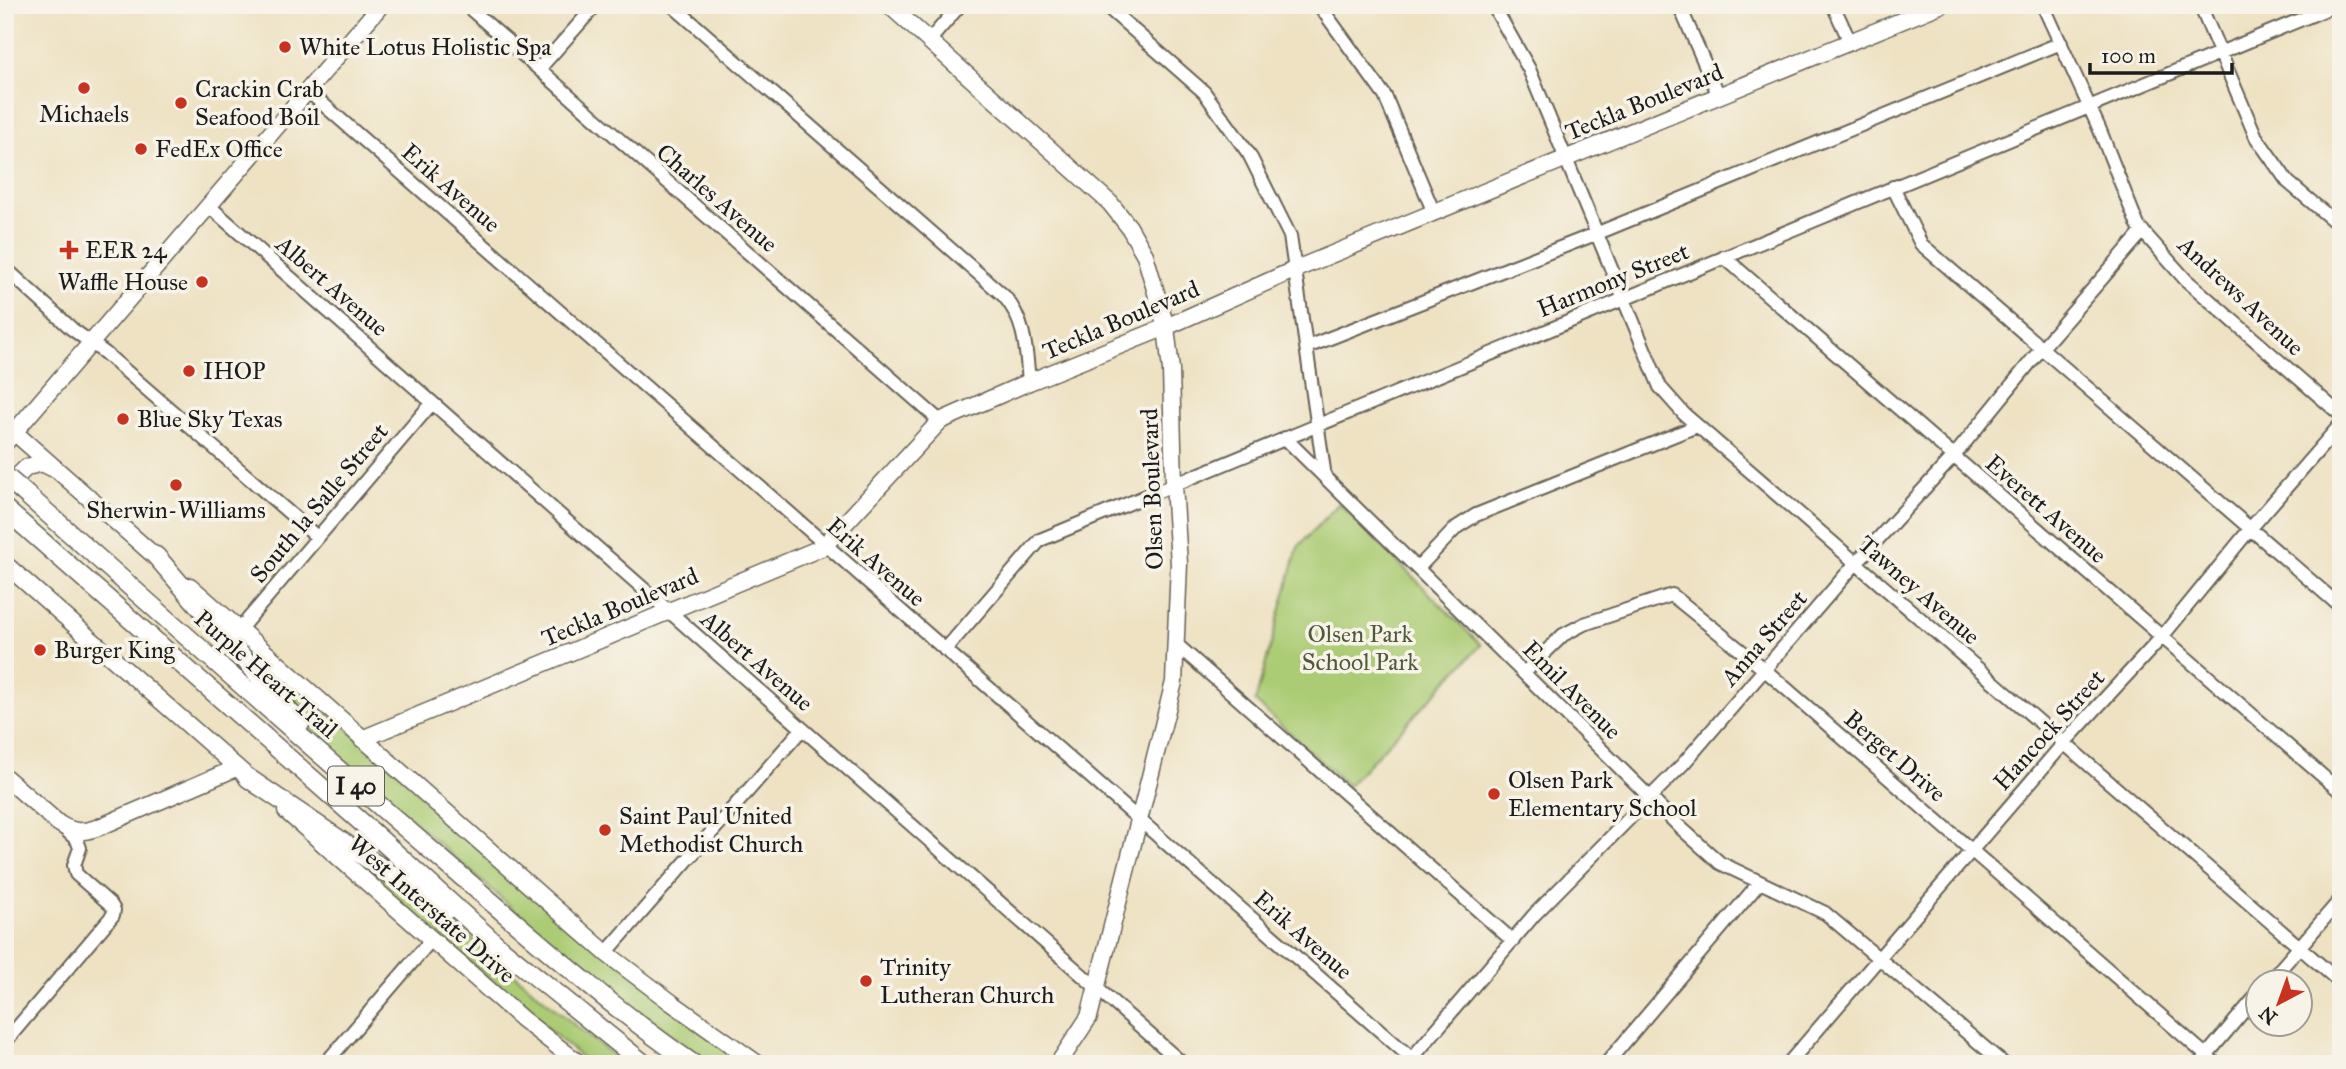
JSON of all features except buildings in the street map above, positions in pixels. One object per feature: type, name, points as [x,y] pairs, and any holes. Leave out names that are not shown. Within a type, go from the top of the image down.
[{"type":"highway","name":"Purple Heart Trail","points":[[5,476],[364,793],[582,981],[640,1027],[693,1064]]},
{"type":"highway","name":"Purple Heart Trail","points":[[9,513],[498,946],[644,1064]]},
{"type":"highway","points":[[156,556],[296,719],[364,793]]},
{"type":"highway","points":[[242,773],[498,946]]},
{"type":"main road","points":[[381,5],[92,343],[8,433],[61,472],[606,953],[631,974],[758,1064]]},
{"type":"main road","name":"Olsen Boulevard","points":[[888,5],[1110,203],[1129,227],[1145,255],[1166,327],[1171,370],[1179,564],[1174,682],[1089,1017],[1058,1064]]},
{"type":"main road","name":"Teckla Boulevard","points":[[362,739],[826,545],[940,421],[1166,327],[1296,269],[1940,5]]},
{"type":"main road","points":[[5,488],[19,472],[36,463],[61,472]]},
{"type":"main road","name":"West Interstate Drive","points":[[5,564],[522,1019],[580,1064]]},
{"type":"main road","points":[[5,777],[66,829],[83,832],[242,773]]},
{"type":"street","name":"Charles Avenue","points":[[466,5],[940,421]]},
{"type":"street","points":[[539,69],[596,5]]},
{"type":"street","points":[[672,5],[1004,296],[1015,308],[1023,328],[1029,382]]},
{"type":"street","points":[[929,41],[960,5]]},
{"type":"street","points":[[1105,5],[1204,92],[1249,154],[1290,236],[1325,477]]},
{"type":"street","name":"Tawney Avenue","points":[[1493,5],[1529,69],[1660,387],[1697,426],[2341,983]]},
{"type":"street","points":[[1679,5],[1719,96]]},
{"type":"street","points":[[1833,5],[1850,42]]},
{"type":"street","name":"Andrews Avenue","points":[[2043,5],[2090,107],[2138,226],[2185,279],[2341,415]]},
{"type":"street","points":[[2200,5],[2256,137],[2288,182],[2341,227]]},
{"type":"street","name":"Harmony Street","points":[[945,650],[1040,540],[2338,6]]},
{"type":"street","points":[[1326,8],[1385,96],[1434,212]]},
{"type":"street","points":[[1307,347],[1598,233],[2061,43]]},
{"type":"street","name":"Erik Avenue","points":[[308,91],[1413,1062]]},
{"type":"street","points":[[1893,187],[1921,244],[2341,607]]},
{"type":"street","name":"Albert Avenue","points":[[209,206],[1183,1064]]},
{"type":"street","name":"Anna Street","points":[[1413,1062],[1534,915],[1683,764],[1856,563],[1954,456],[2041,349],[2143,231]]},
{"type":"street","name":"Everett Avenue","points":[[1724,257],[2341,792]]},
{"type":"street","points":[[5,268],[72,329],[92,343],[317,537]]},
{"type":"street","name":"South la Salle Street","points":[[239,629],[432,403]]},
{"type":"street","name":"Hancock Street","points":[[1788,1064],[1970,850],[2161,638],[2341,424]]},
{"type":"street","points":[[1418,568],[1457,527],[1476,514],[1697,426]]},
{"type":"street","name":"Emil Avenue","points":[[1285,438],[1650,798],[1720,863],[1825,914],[1999,1062]]},
{"type":"street","name":"Berget Drive","points":[[1524,673],[1563,635],[1584,624],[1672,595],[1765,670],[2207,1061]]},
{"type":"street","points":[[1175,644],[1513,941]]},
{"type":"street","points":[[606,953],[802,729]]},
{"type":"street","points":[[58,823],[78,840],[80,851]]},
{"type":"street","points":[[5,1042],[113,915],[111,905],[76,874],[74,865],[80,851],[109,823]]},
{"type":"street","points":[[1606,1064],[1760,882]]},
{"type":"street","points":[[2281,968],[2341,899]]},
{"type":"street","points":[[325,1064],[432,939]]},
{"type":"street","points":[[2207,1061],[2244,1013]]},
{"type":"green space","name":"Olsen Park School Park","points":[[1339,503],[1481,645],[1348,786],[1255,702],[1298,547]]},
{"type":"green space","points":[[223,625],[749,1064],[712,1064],[593,979],[326,745],[272,688]]},
{"type":"green space","points":[[331,843],[448,918],[590,1038],[626,1064],[588,1063]]},
{"type":"place","name":"White Lotus Holistic Spa","points":[[285,47]]},
{"type":"place","name":"Michaels","points":[[84,88]]},
{"type":"place","name":"Crackin Crab Seafood Boil","points":[[181,103]]},
{"type":"place","name":"FedEx Office","points":[[141,149]]},
{"type":"place","name":"EER 24","points":[[69,250]]},
{"type":"place","name":"Waffle House","points":[[202,282]]},
{"type":"place","name":"IHOP","points":[[189,371]]},
{"type":"place","name":"Blue Sky Texas","points":[[123,419]]},
{"type":"place","name":"Sherwin-Williams","points":[[176,485]]},
{"type":"place","name":"Burger King","points":[[40,650]]},
{"type":"place","name":"Olsen Park Elementary School","points":[[1494,794]]},
{"type":"place","name":"Saint Paul United Methodist Church","points":[[605,830]]},
{"type":"place","name":"Trinity Lutheran Church","points":[[866,981]]}]
